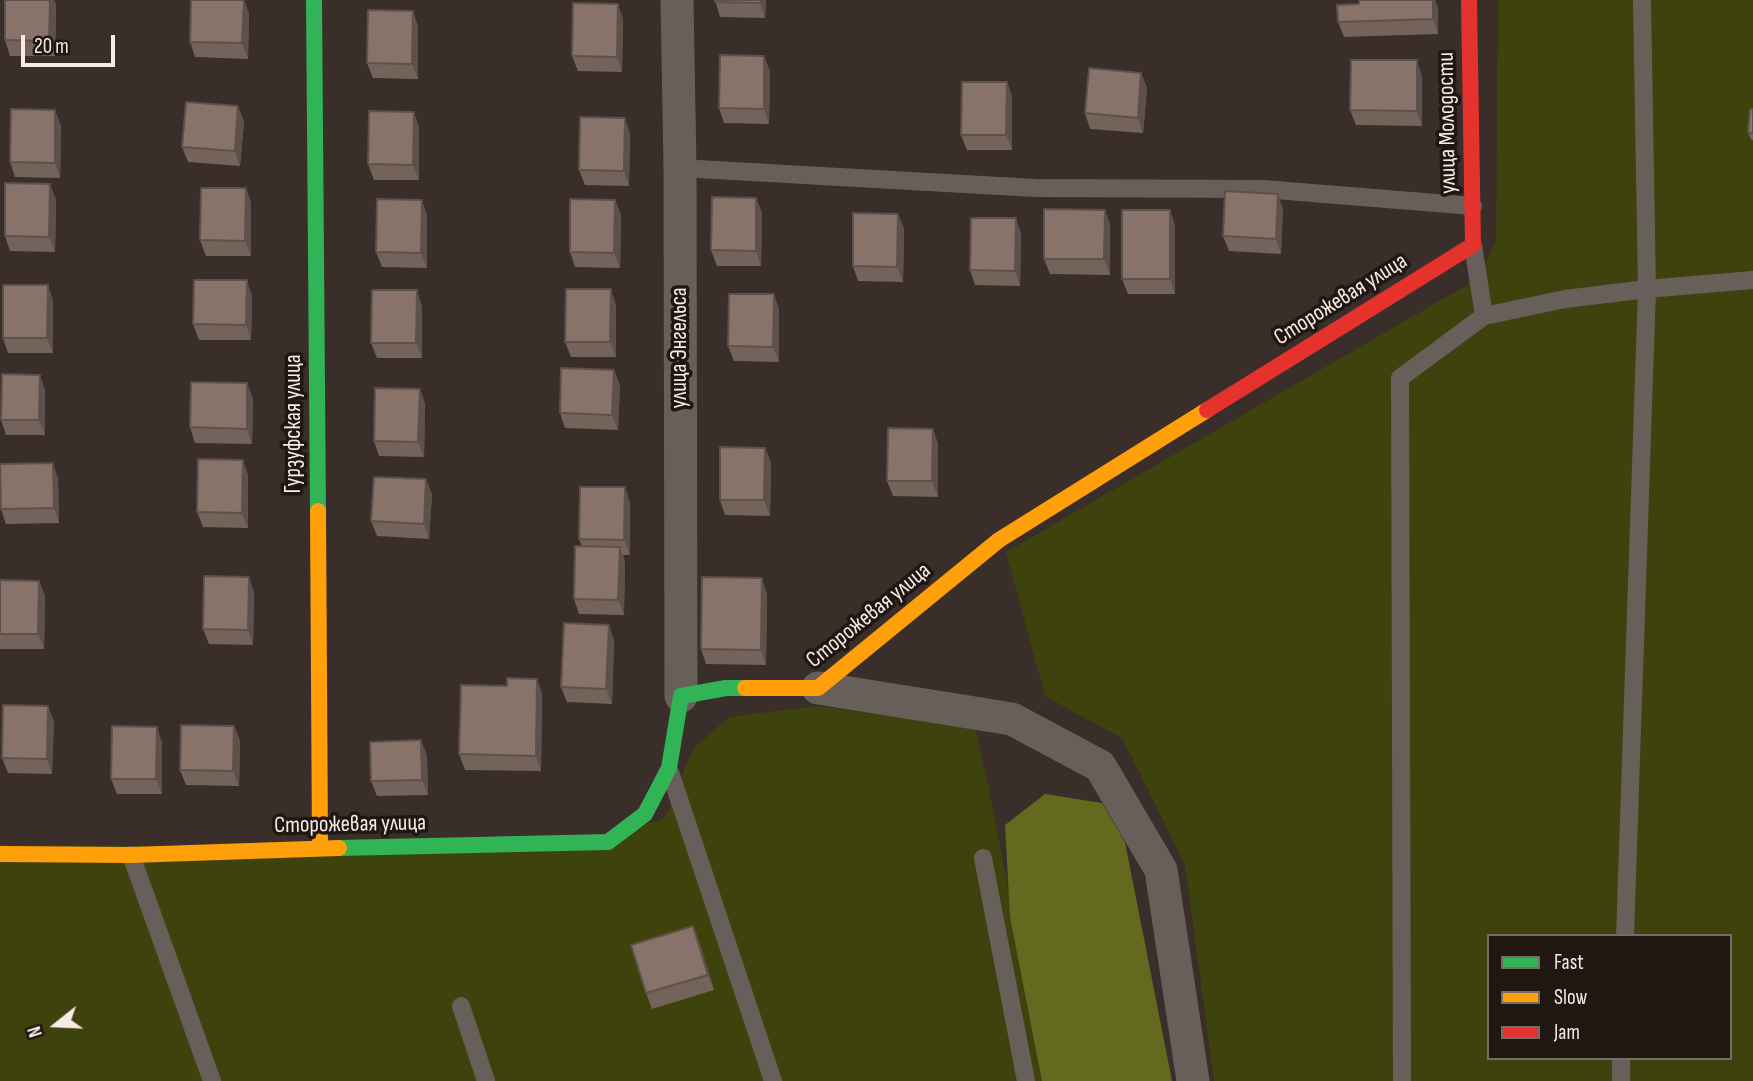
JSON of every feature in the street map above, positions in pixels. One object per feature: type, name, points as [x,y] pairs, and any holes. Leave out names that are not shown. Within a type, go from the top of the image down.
[{"type":"street","name":"Гурзуфская улица","points":[[314,0],[320,848]]},
{"type":"street","name":"улица Энгельса","points":[[677,0],[681,696]]},
{"type":"street","name":"улица Молодости","points":[[1469,0],[1473,245]]},
{"type":"street","name":"Сторожевая улица","points":[[0,854],[131,855],[608,842],[645,814],[669,768],[681,696],[726,688],[818,688],[999,540],[1473,245]]},
{"type":"street","points":[[818,688],[1012,719],[1100,765],[1161,870],[1193,1081]]},
{"type":"lane","points":[[1625,934],[1647,289],[1642,0]]},
{"type":"lane","points":[[680,169],[1035,188],[1263,189],[1473,206]]},
{"type":"lane","points":[[1473,245],[1484,316]]},
{"type":"lane","points":[[1402,1081],[1400,378],[1484,316],[1565,299],[1753,280]]},
{"type":"lane","points":[[669,768],[773,1081]]},
{"type":"lane","points":[[131,855],[212,1081]]},
{"type":"lane","points":[[983,858],[1026,1081]]},
{"type":"lane","points":[[461,1006],[486,1081]]},
{"type":"lane","points":[[1621,1060],[1621,1081]]},
{"type":"green space","points":[[1498,0],[1753,0],[1753,1081],[1214,1081],[1185,865],[1123,739],[1045,696],[1006,552],[1479,278],[1496,241]]},
{"type":"green space","points":[[817,706],[975,727],[1046,1081],[0,1081],[0,845],[579,848],[665,818],[693,749],[729,717]]},
{"type":"green space","points":[[1045,794],[1102,803],[1125,842],[1172,1081],[1042,1081],[1010,917],[1005,825]]},
{"type":"building","points":[[5,0],[50,0],[49,41],[5,40]]},
{"type":"building","points":[[191,0],[244,0],[242,43],[190,42]]},
{"type":"building","points":[[760,0],[760,3],[715,2]]},
{"type":"building","points":[[1359,0],[1433,0],[1433,19],[1338,22],[1337,5],[1359,4]]},
{"type":"building","points":[[573,3],[618,4],[617,57],[572,56]]},
{"type":"building","points":[[368,10],[413,11],[412,64],[367,63]]},
{"type":"building","points":[[720,55],[764,56],[764,109],[719,108]]},
{"type":"building","points":[[1351,60],[1417,60],[1417,111],[1350,110]]},
{"type":"building","points":[[1089,68],[1141,73],[1138,118],[1085,113]]},
{"type":"building","points":[[962,82],[1007,82],[1006,135],[961,135]]},
{"type":"building","points":[[186,102],[238,106],[235,151],[182,147]]},
{"type":"building","points":[[11,109],[55,110],[55,163],[10,162]]},
{"type":"building","points":[[1750,109],[1753,109],[1753,133],[1748,132]]},
{"type":"building","points":[[369,111],[414,112],[413,165],[368,164]]},
{"type":"building","points":[[580,117],[625,118],[624,171],[579,170]]},
{"type":"building","points":[[5,183],[50,184],[49,237],[5,236]]},
{"type":"building","points":[[201,188],[246,188],[245,241],[200,240]]},
{"type":"building","points":[[1225,191],[1278,194],[1276,239],[1223,236]]},
{"type":"building","points":[[712,197],[756,198],[756,251],[711,250]]},
{"type":"building","points":[[377,199],[422,200],[421,253],[376,252]]},
{"type":"building","points":[[570,199],[615,200],[614,253],[570,252]]},
{"type":"building","points":[[1044,209],[1105,210],[1104,259],[1044,259]]},
{"type":"building","points":[[1122,210],[1170,210],[1170,279],[1122,279]]},
{"type":"building","points":[[853,213],[898,214],[897,267],[853,266]]},
{"type":"building","points":[[971,218],[1016,218],[1015,271],[970,270]]},
{"type":"building","points":[[194,280],[247,280],[246,325],[193,324]]},
{"type":"building","points":[[3,285],[48,285],[47,338],[3,338]]},
{"type":"building","points":[[566,289],[611,289],[610,342],[565,342]]},
{"type":"building","points":[[372,290],[417,290],[416,343],[371,343]]},
{"type":"building","points":[[729,294],[774,294],[773,347],[728,346]]},
{"type":"building","points":[[561,368],[614,370],[612,415],[560,413]]},
{"type":"building","points":[[2,374],[40,375],[39,420],[1,420]]},
{"type":"building","points":[[191,382],[247,383],[247,429],[190,427]]},
{"type":"building","points":[[375,388],[420,389],[418,442],[374,441]]},
{"type":"building","points":[[888,428],[933,429],[932,481],[887,481]]},
{"type":"building","points":[[720,447],[765,448],[764,500],[720,500]]},
{"type":"building","points":[[198,459],[243,460],[242,513],[197,512]]},
{"type":"building","points":[[53,463],[54,508],[1,509],[0,464]]},
{"type":"building","points":[[374,477],[426,479],[424,524],[371,521]]},
{"type":"building","points":[[580,487],[625,487],[624,540],[579,539]]},
{"type":"building","points":[[575,546],[620,547],[618,600],[574,599]]},
{"type":"building","points":[[204,576],[249,577],[248,630],[203,629]]},
{"type":"building","points":[[702,577],[762,578],[761,650],[701,649]]},
{"type":"building","points":[[0,580],[39,581],[38,634],[0,634]]},
{"type":"building","points":[[564,623],[609,625],[606,689],[561,687]]},
{"type":"building","points":[[507,678],[537,679],[536,756],[459,754],[461,685],[507,686]]},
{"type":"building","points":[[3,705],[48,706],[47,759],[2,758]]},
{"type":"building","points":[[181,725],[234,726],[233,771],[180,770]]},
{"type":"building","points":[[112,726],[157,727],[156,779],[111,779]]},
{"type":"building","points":[[421,740],[422,780],[371,781],[370,742]]},
{"type":"building","points":[[693,926],[708,975],[646,993],[631,945]]},
{"type":"traffic: fast","points":[[314,0],[318,511]]},
{"type":"traffic: fast","points":[[339,848],[608,842],[645,814],[669,768],[681,696],[726,688],[745,688]]},
{"type":"traffic: slow","points":[[745,688],[818,688],[999,540],[1207,410]]},
{"type":"traffic: slow","points":[[318,511],[320,848]]},
{"type":"traffic: slow","points":[[0,854],[131,855],[339,848]]},
{"type":"traffic: jam","points":[[1207,410],[1473,245],[1469,0]]}]
